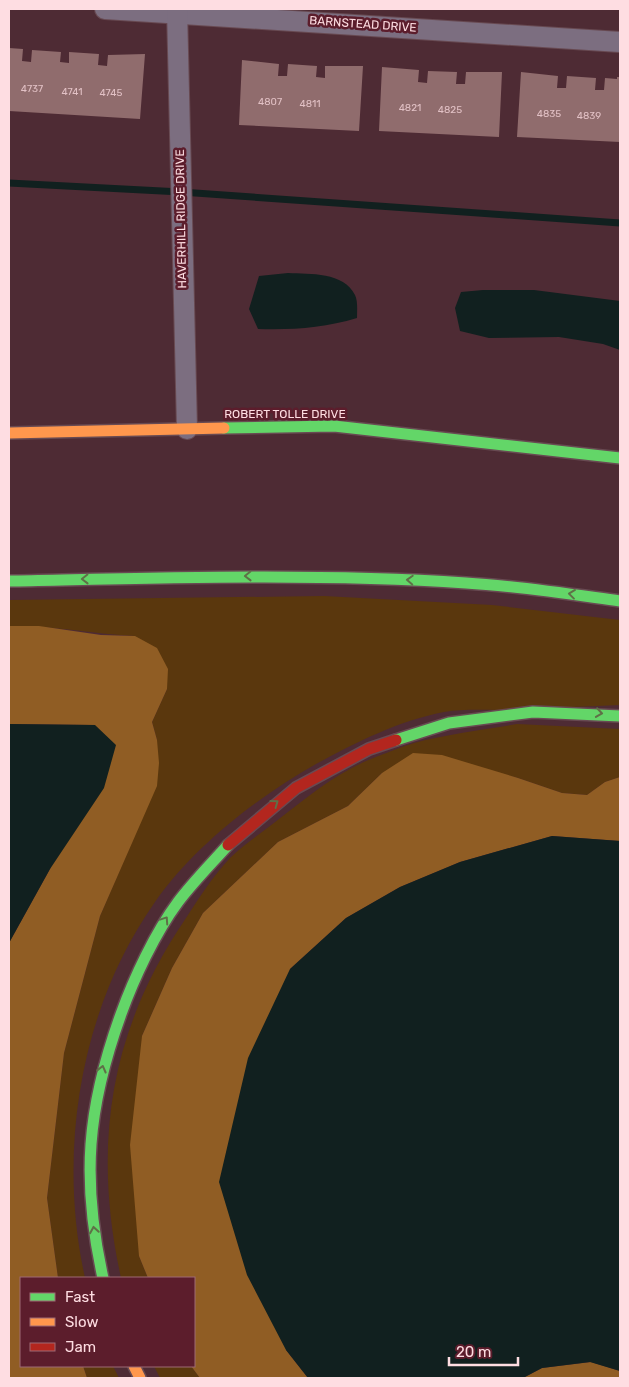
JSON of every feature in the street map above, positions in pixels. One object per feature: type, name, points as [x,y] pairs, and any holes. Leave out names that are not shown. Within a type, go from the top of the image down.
[{"type":"main road","name":"ROBERT TOLLE DRIVE","points":[[9,433],[334,426],[620,458]]},
{"type":"main road","points":[[9,581],[354,576],[529,589],[620,601]]},
{"type":"main road","points":[[103,1277],[91,1211],[89,1171],[91,1131],[99,1080],[112,1031],[131,982],[153,937],[182,895],[214,857],[256,816],[304,782],[356,754],[410,732],[464,719],[516,711],[585,711],[620,716]]},
{"type":"street","name":"BARNSTEAD DRIVE","points":[[105,9],[177,11],[620,42]]},
{"type":"street","name":"HAVERHILL RIDGE DRIVE","points":[[177,11],[187,429]]},
{"type":"shaded area","points":[[288,273],[316,274],[335,278],[343,282],[350,287],[356,297],[357,318],[308,328],[258,329],[249,309],[259,276]]},
{"type":"shaded area","points":[[534,290],[620,301],[620,350],[603,344],[559,337],[489,338],[460,331],[455,308],[461,292]]},
{"type":"shaded area","points":[[324,596],[492,605],[620,620],[620,705],[451,711],[427,716],[394,727],[362,740],[316,764],[250,807],[208,842],[171,881],[129,943],[108,988],[93,1034],[81,1082],[75,1132],[74,1181],[77,1230],[85,1277],[58,1277],[47,1198],[64,1053],[100,916],[140,823],[157,740],[152,722],[167,689],[135,636],[9,626],[9,600]]},
{"type":"shaded area","points":[[9,626],[39,626],[101,635],[135,636],[157,648],[168,669],[167,689],[152,722],[157,740],[159,763],[157,786],[100,916],[64,1053],[47,1198],[58,1277],[20,1277],[20,1367],[83,1367],[87,1378],[9,1378],[9,943],[50,869],[95,725],[9,724]]},
{"type":"shaded area","points":[[9,724],[95,725],[116,745],[104,788],[50,869],[9,943]]},
{"type":"shaded area","points":[[517,724],[620,729],[620,777],[605,782],[587,795],[562,793],[518,778],[483,769],[382,773],[348,806],[278,842],[203,913],[172,968],[142,1036],[139,1256],[148,1277],[121,1277],[112,1229],[108,1182],[109,1136],[114,1091],[124,1047],[139,1003],[160,960],[206,887],[230,858],[241,848],[321,787],[354,767],[414,743]]},
{"type":"shaded area","points":[[413,753],[442,755],[562,793],[587,795],[605,782],[620,777],[620,841],[552,836],[460,862],[400,887],[346,918],[290,969],[286,1350],[308,1378],[200,1378],[192,1367],[195,1367],[195,1277],[148,1277],[139,1256],[130,1145],[142,1036],[172,968],[203,913],[278,842],[348,806],[382,773]]},
{"type":"shaded area","points":[[552,836],[620,841],[620,1371],[590,1362],[542,1368],[523,1378],[308,1378],[286,1350],[247,1275],[219,1182],[248,1058],[290,969],[346,918],[400,887],[460,862]]},
{"type":"shaded area","points":[[591,1362],[620,1371],[620,1378],[523,1378],[542,1368]]},
{"type":"shaded area","points":[[83,1367],[114,1367],[119,1378],[87,1378]]},
{"type":"shaded area","points":[[154,1367],[192,1367],[200,1378],[160,1378]]},
{"type":"building","points":[[9,48],[23,49],[22,61],[31,62],[32,50],[61,52],[60,62],[69,63],[69,52],[99,54],[98,65],[107,66],[108,55],[145,54],[140,119],[9,111]]},
{"type":"building","points":[[242,60],[279,64],[278,76],[287,76],[288,64],[317,66],[316,77],[325,78],[325,66],[363,66],[359,131],[239,125]]},
{"type":"building","points":[[382,67],[419,70],[418,82],[427,83],[428,71],[457,72],[456,84],[465,84],[466,72],[502,72],[499,137],[379,131]]},
{"type":"building","points":[[521,72],[558,76],[557,88],[566,88],[567,76],[596,78],[595,90],[604,90],[605,78],[617,79],[617,77],[620,77],[620,142],[517,137]]},
{"type":"waterway","points":[[9,183],[181,192],[620,223]]},
{"type":"traffic: fast","points":[[224,428],[334,426],[620,458]]},
{"type":"traffic: fast","points":[[9,581],[237,577],[352,578],[485,584],[620,601]]},
{"type":"traffic: fast","points":[[396,740],[449,723],[533,712],[620,716]]},
{"type":"traffic: fast","points":[[103,1277],[92,1208],[91,1144],[101,1081],[110,1048],[132,986],[169,914],[196,880],[228,845]]},
{"type":"traffic: slow","points":[[9,433],[224,428]]},
{"type":"traffic: slow","points":[[134,1367],[140,1378]]},
{"type":"traffic: jam","points":[[228,845],[296,788],[369,749],[396,740]]}]
